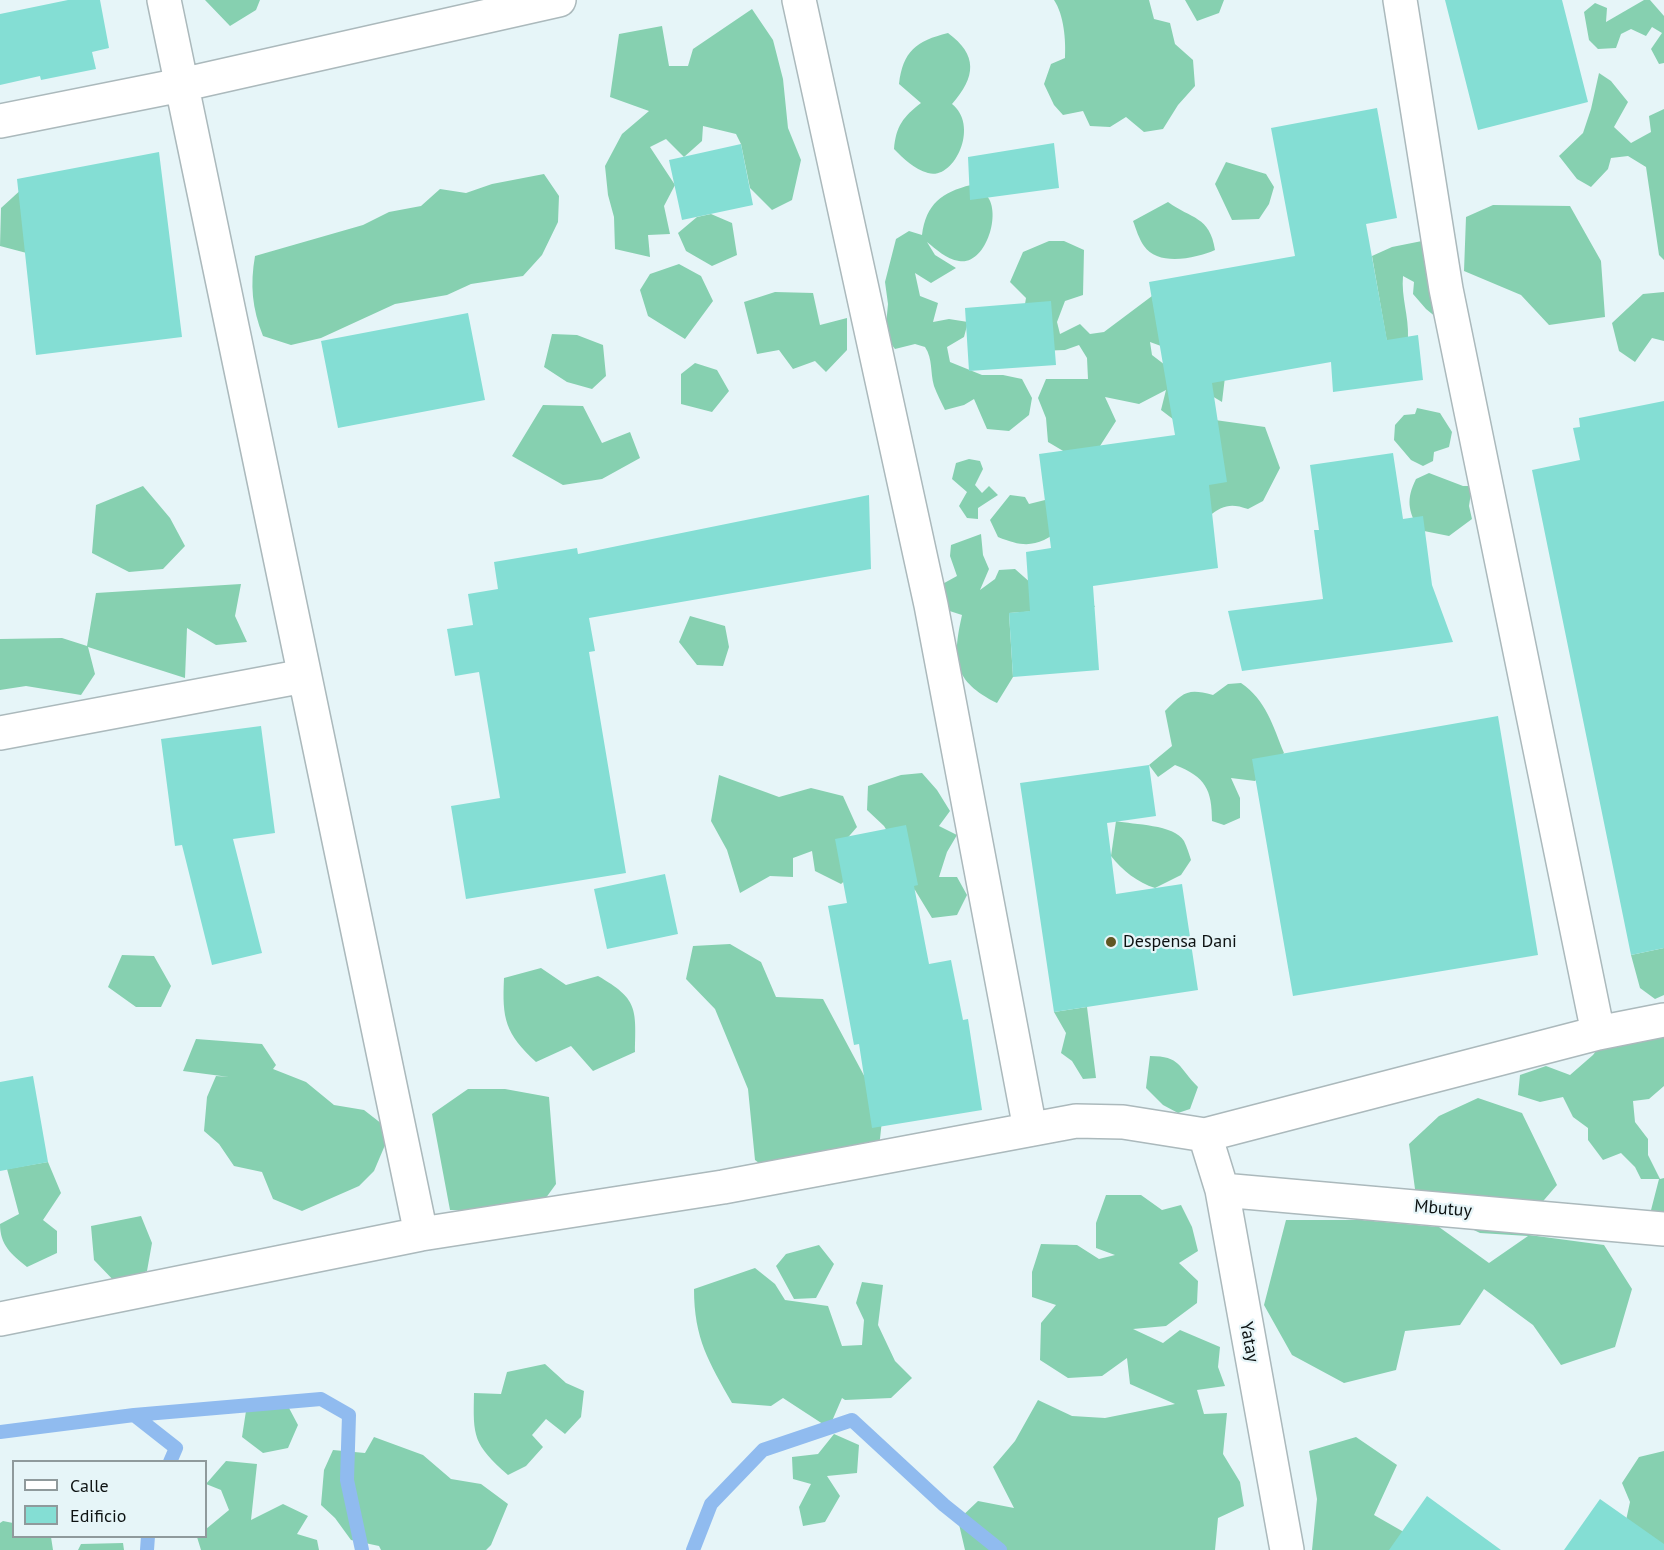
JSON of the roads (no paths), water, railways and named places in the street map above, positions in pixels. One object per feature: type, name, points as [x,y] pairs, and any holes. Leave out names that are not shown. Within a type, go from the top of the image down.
[{"type":"street","points":[[164,0],[421,1234]]},
{"type":"street","points":[[0,122],[181,85],[560,0]]},
{"type":"street","points":[[800,0],[931,605],[1030,1129]]},
{"type":"street","points":[[1400,0],[1447,297],[1598,1033]]},
{"type":"street","points":[[0,733],[304,676]]},
{"type":"street","points":[[0,1318],[421,1234],[723,1187],[1076,1121],[1123,1122],[1205,1135],[1598,1033],[1664,1020]]},
{"type":"street","name":"Yatay","points":[[1205,1135],[1222,1190],[1287,1550]]},
{"type":"street","name":"Mbutuy","points":[[1222,1190],[1664,1229]]},
{"type":"waterway","points":[[134,1415],[321,1399],[349,1415],[347,1480],[362,1550]]},
{"type":"waterway","points":[[0,1432],[134,1415],[176,1448],[171,1460]]},
{"type":"waterway","points":[[693,1550],[711,1504],[763,1450],[852,1420],[944,1505],[1000,1550]]},
{"type":"waterway","points":[[147,1550],[148,1538]]},
{"type":"place","name":"Despensa Dani","points":[[1111,942]]}]
